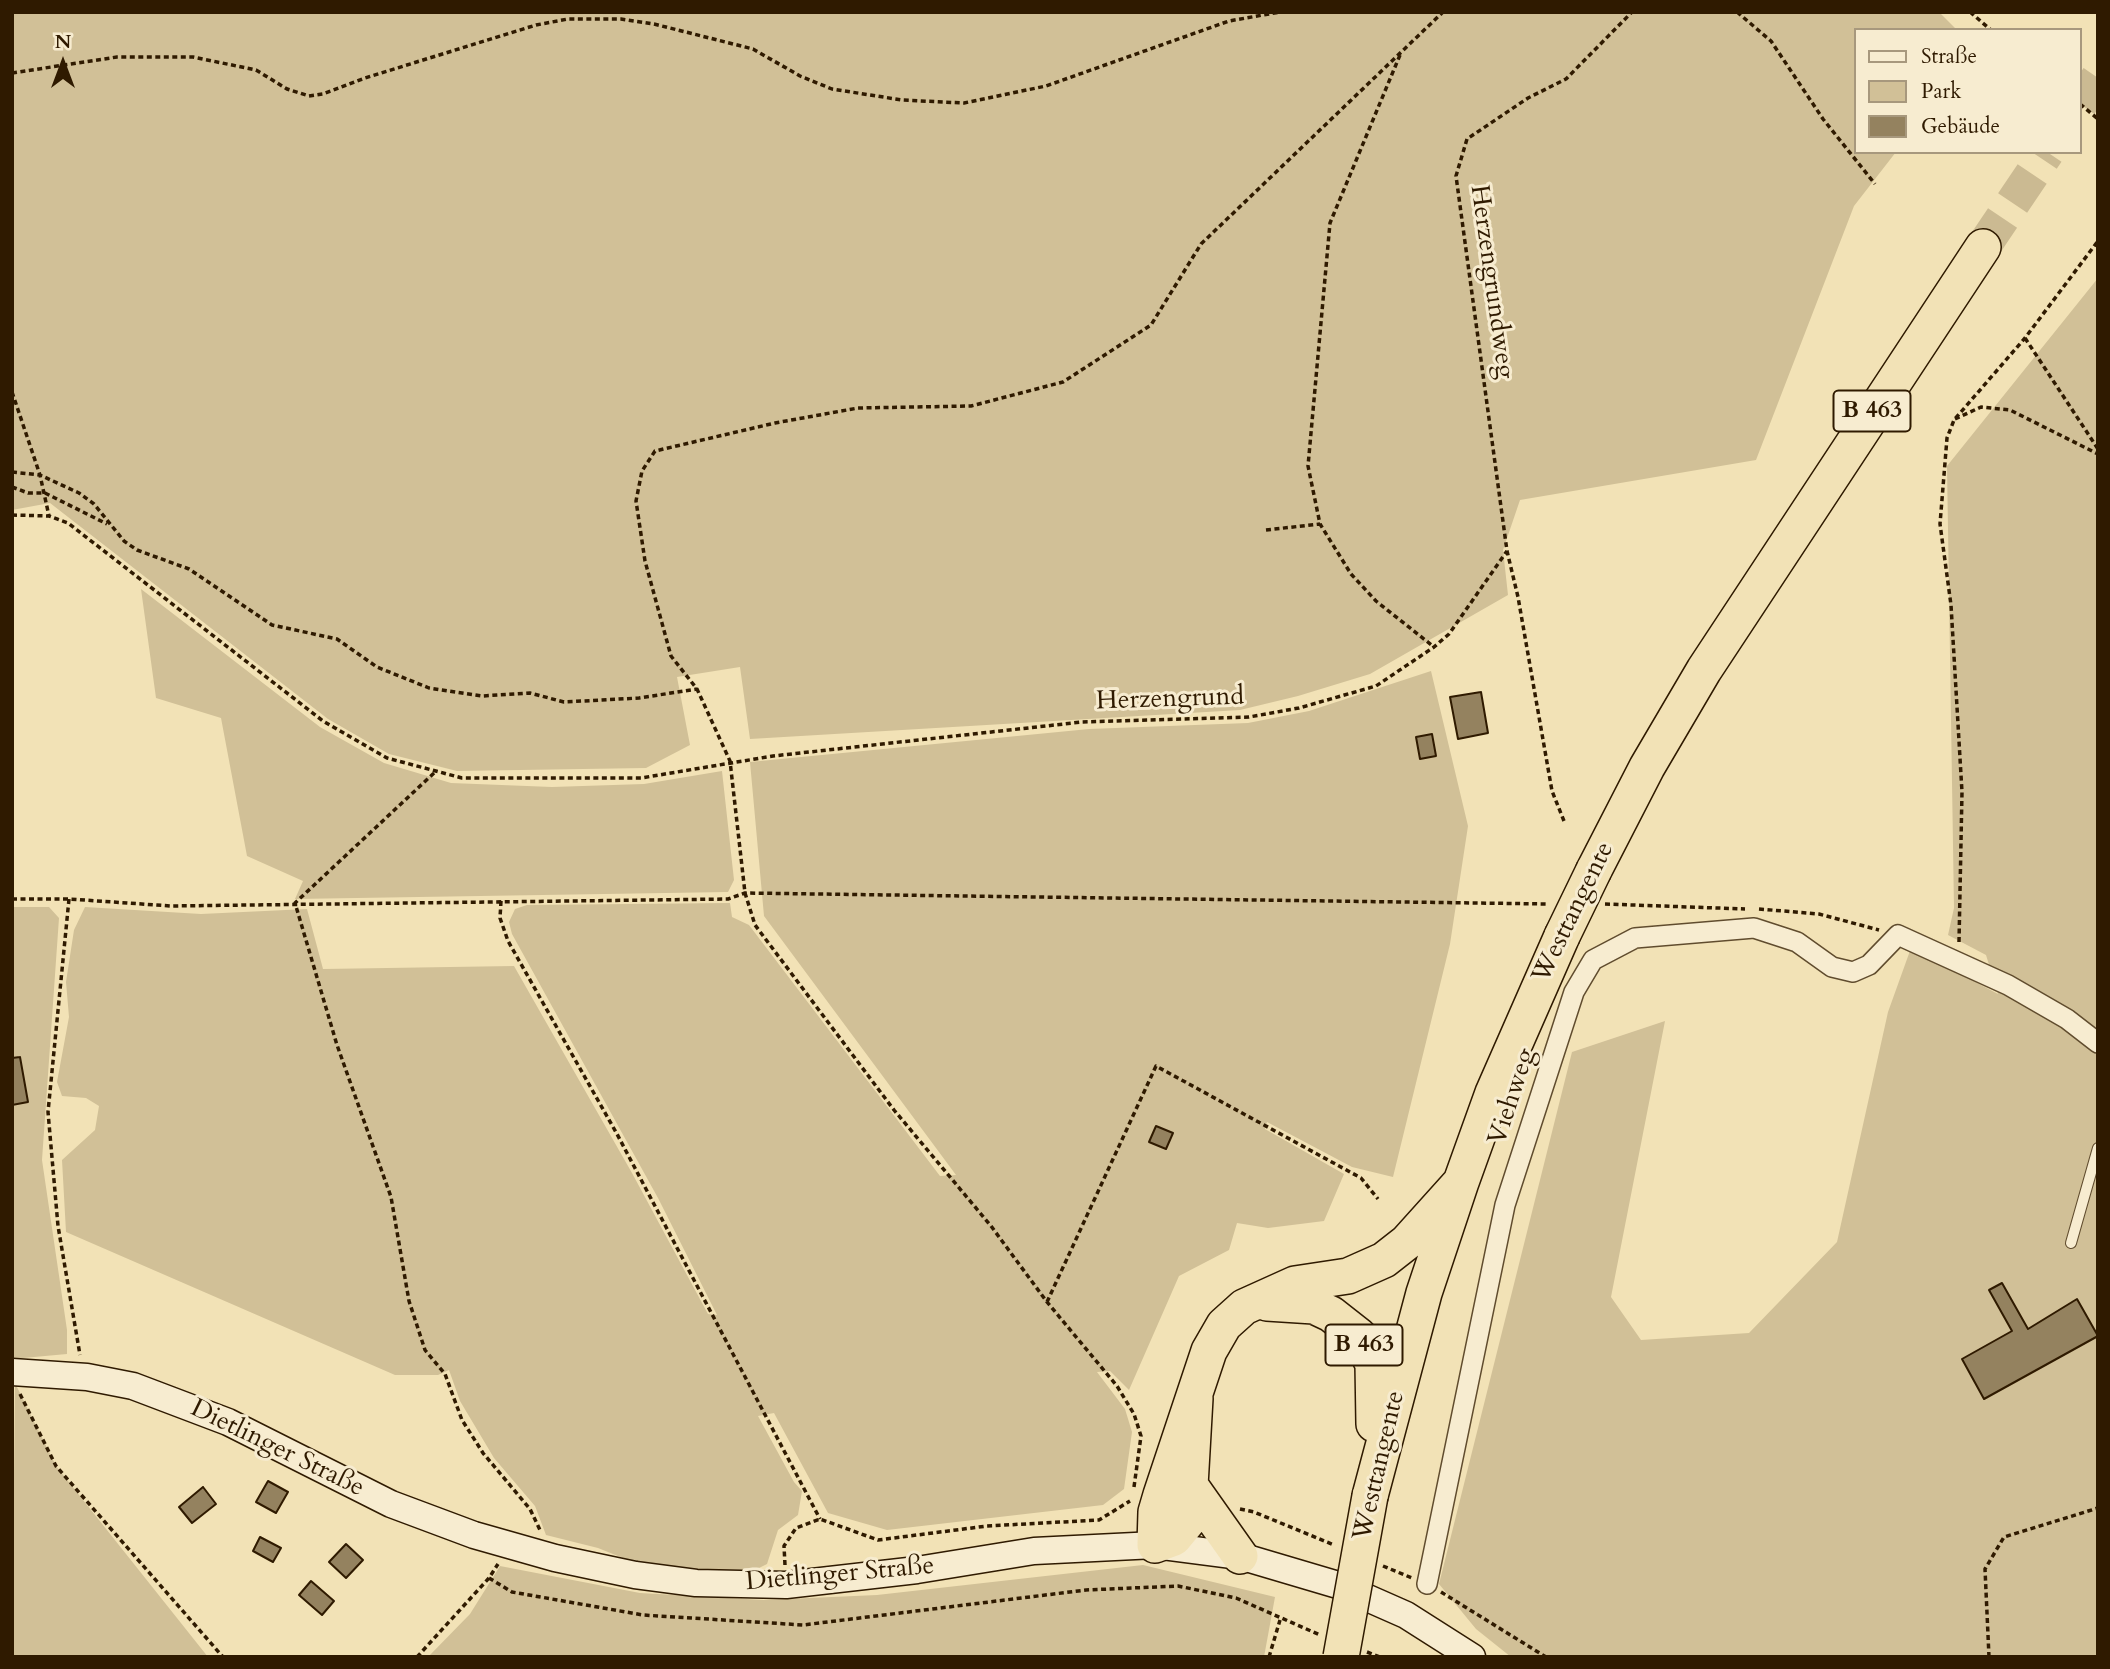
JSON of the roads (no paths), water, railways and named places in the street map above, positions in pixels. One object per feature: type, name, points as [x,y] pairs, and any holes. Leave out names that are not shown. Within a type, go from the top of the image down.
[{"type":"highway","name":"Westtangente","points":[[1341,1657],[1373,1482],[1424,1293],[1461,1182],[1558,920],[1594,870],[1647,767],[1711,658],[1983,247]]},
{"type":"highway","name":"B 463","points":[[1195,1398],[1192,1488],[1188,1521],[1174,1538],[1147,1521],[1195,1398],[1209,1351],[1224,1325],[1254,1303],[1295,1284],[1348,1276],[1384,1260],[1407,1242],[1461,1182]]},
{"type":"highway","name":"B 463","points":[[1254,1303],[1314,1306],[1331,1314],[1359,1336],[1375,1374],[1373,1482]]},
{"type":"highway","points":[[1192,1488],[1240,1556]]},
{"type":"main road","name":"Dietlinger Straße","points":[[13,1378],[87,1377],[133,1386],[228,1422],[391,1504],[509,1546],[635,1575],[696,1583],[786,1584],[917,1570],[1034,1551],[1147,1521],[1240,1556],[1338,1584],[1377,1600],[1472,1657]]},
{"type":"street","name":"Viehweg","points":[[1427,1584],[1505,1205],[1574,992],[1593,960],[1635,938],[1754,928],[1797,942],[1832,967],[1853,972],[1869,965],[1898,936],[2008,985],[2067,1018],[2098,1043]]},
{"type":"lane","points":[[2071,1243],[2098,1148]]},
{"type":"tunnel","points":[[2082,101],[2098,78]]},
{"type":"tunnel","points":[[1983,247],[2046,154]]}]
